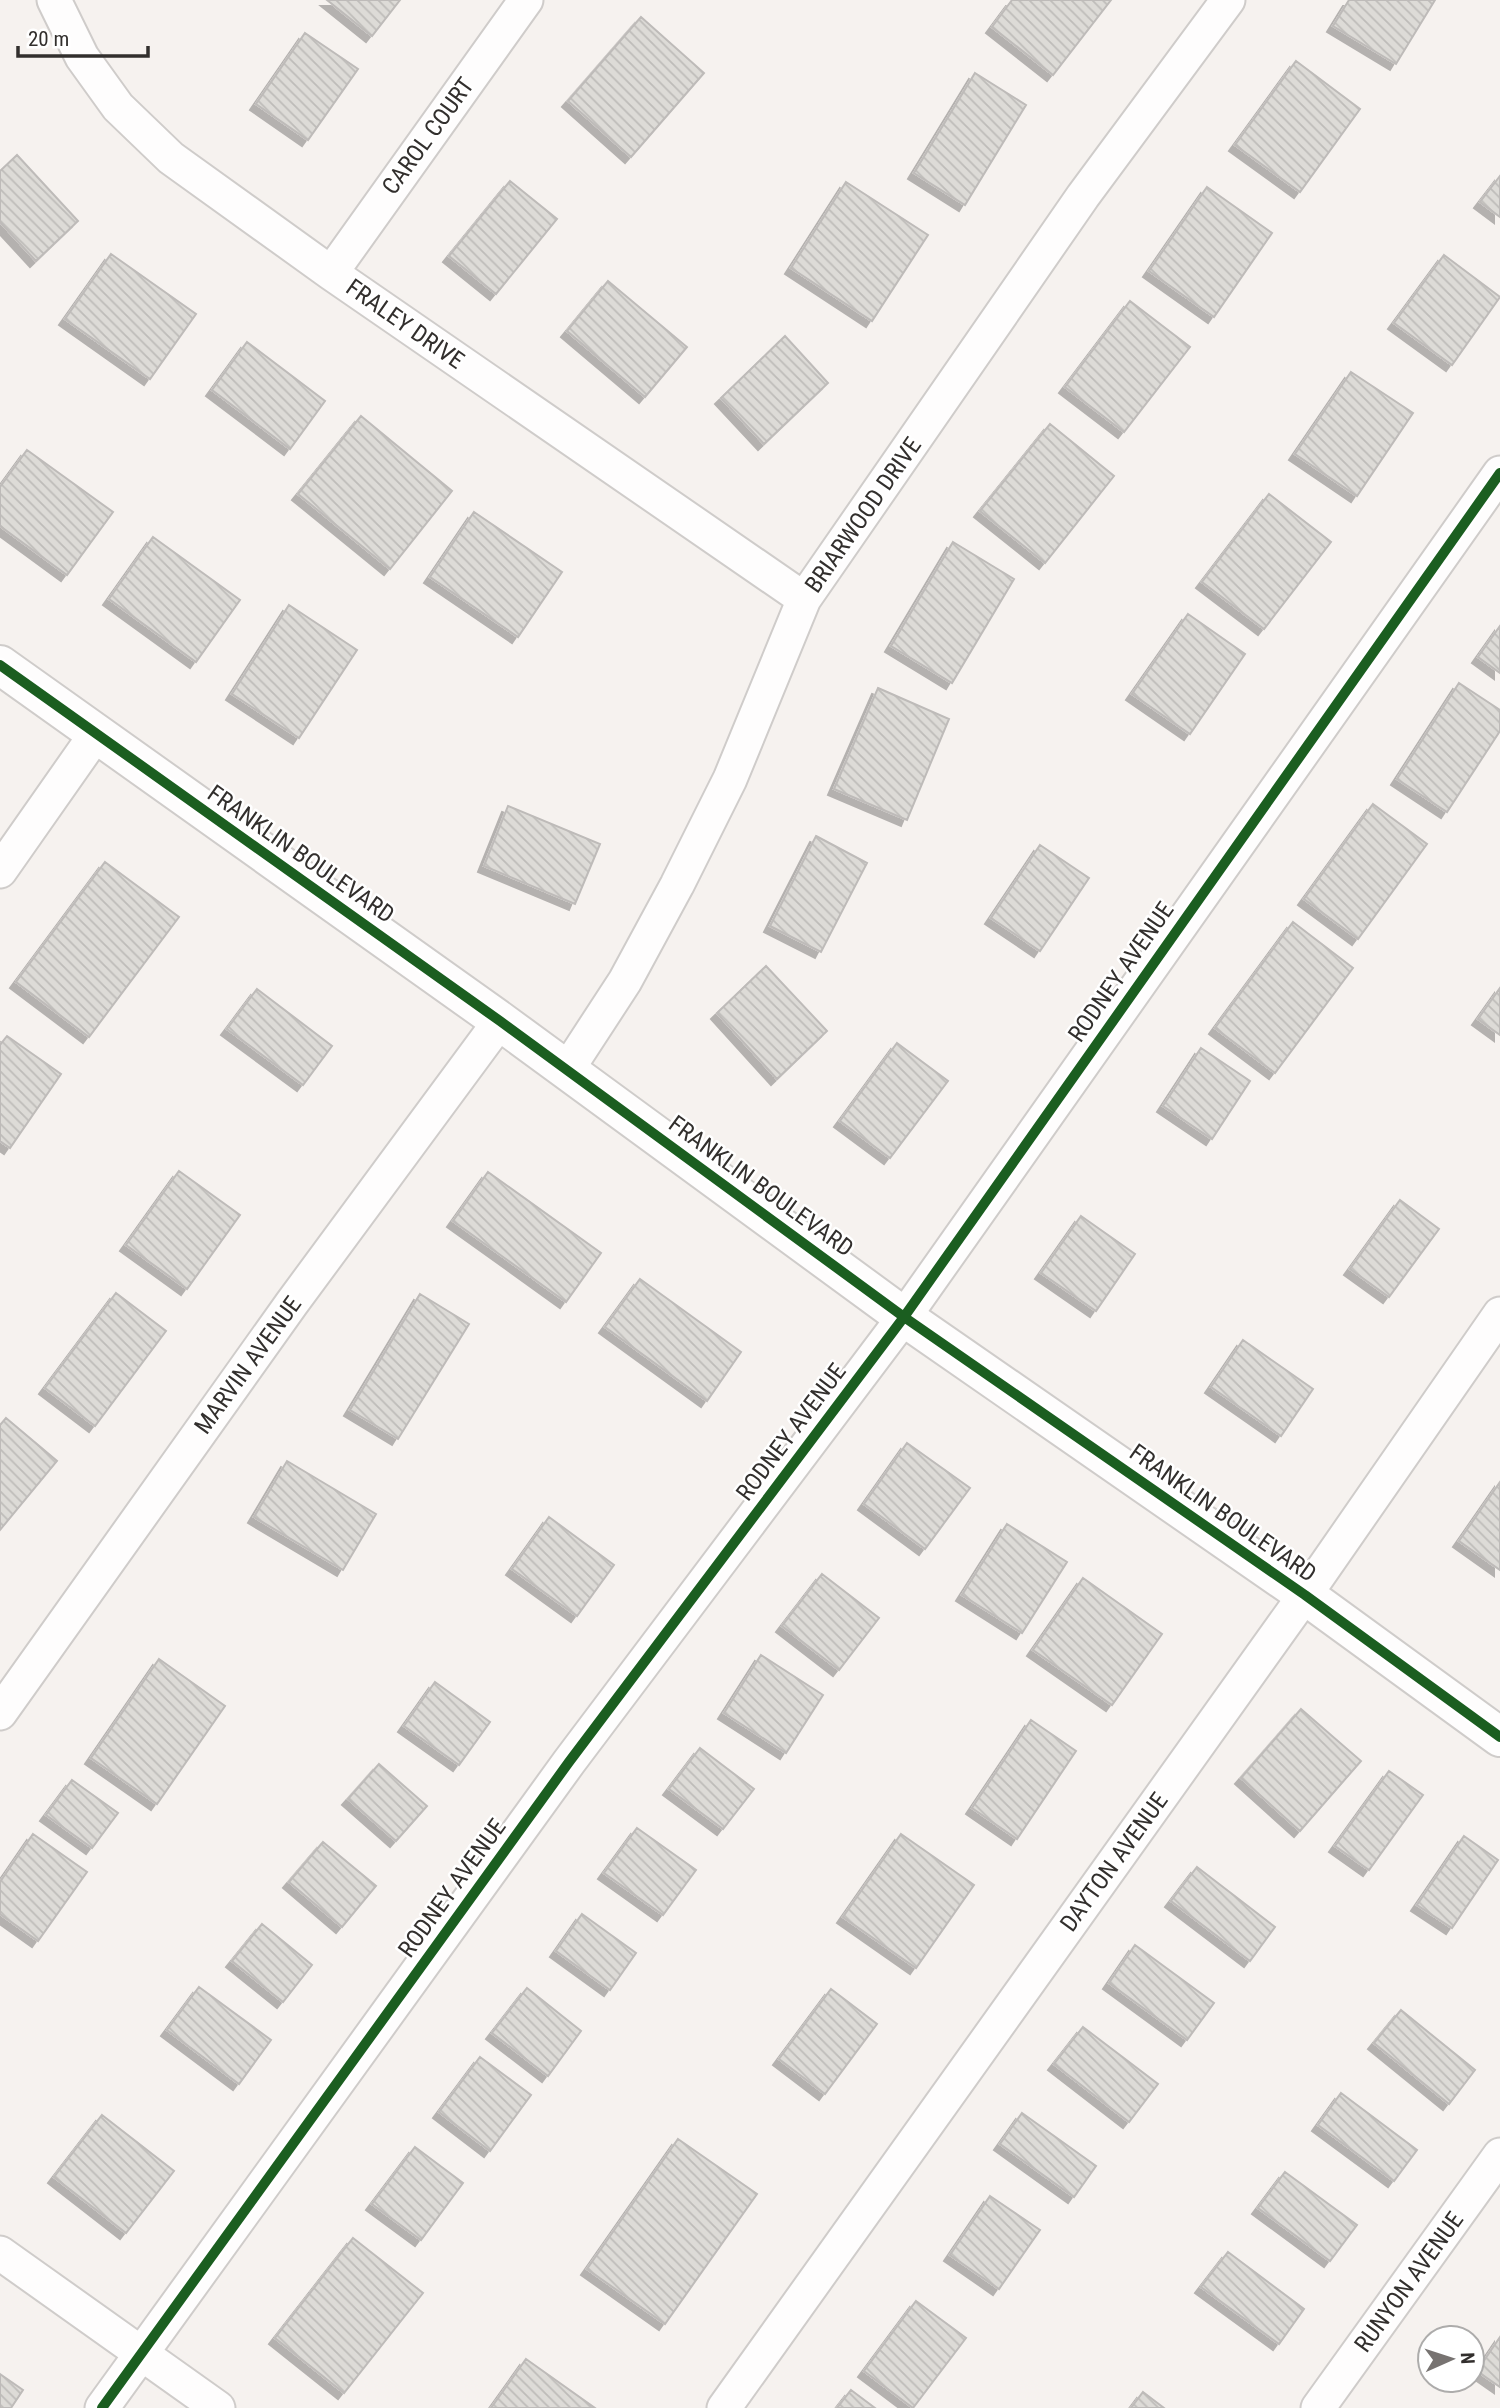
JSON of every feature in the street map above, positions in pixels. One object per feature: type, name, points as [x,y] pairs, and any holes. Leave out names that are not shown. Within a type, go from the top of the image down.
[{"type":"street","name":"FRALEY DRIVE","points":[[54,0],[82,57],[118,107],[171,158],[331,273],[804,599]]},
{"type":"street","name":"CAROL COURT","points":[[331,273],[526,0]]},
{"type":"street","name":"BRIARWOOD DRIVE","points":[[567,1070],[625,981],[677,886],[730,779],[804,599],[1083,196],[1228,0]]},
{"type":"street","name":"RODNEY AVENUE","points":[[102,2408],[569,1762],[904,1317],[1500,473]]},
{"type":"street","name":"FRANKLIN BOULEVARD","points":[[0,665],[500,1021],[904,1317],[1305,1595],[1500,1737]]},
{"type":"street","points":[[0,871],[96,734]]},
{"type":"street","name":"MARVIN AVENUE","points":[[0,1713],[292,1303],[500,1021]]},
{"type":"street","name":"DAYTON AVENUE","points":[[724,2408],[1305,1595],[1500,1314]]},
{"type":"street","name":"RUNYON AVENUE","points":[[1318,2408],[1500,2155]]},
{"type":"street","points":[[0,2253],[218,2408]]},
{"type":"building","points":[[327,0],[400,0],[372,36]]},
{"type":"building","points":[[1012,0],[1111,0],[1053,75],[992,27]]},
{"type":"building","points":[[1349,0],[1435,0],[1396,64],[1333,26]]},
{"type":"building","points":[[641,17],[704,73],[631,157],[568,101]]},
{"type":"building","points":[[305,33],[358,69],[308,140],[256,104]]},
{"type":"building","points":[[1296,61],[1360,109],[1300,192],[1235,145]]},
{"type":"building","points":[[975,73],[1026,105],[965,205],[914,173]]},
{"type":"building","points":[[17,155],[78,221],[36,261],[0,222],[0,171]]},
{"type":"building","points":[[1500,176],[1500,217],[1480,202]]},
{"type":"building","points":[[510,181],[557,219],[496,294],[449,256]]},
{"type":"building","points":[[846,182],[928,235],[872,321],[791,268]]},
{"type":"building","points":[[1207,187],[1272,233],[1214,317],[1149,271]]},
{"type":"building","points":[[111,254],[196,314],[150,379],[65,319]]},
{"type":"building","points":[[1444,255],[1500,297],[1452,365],[1394,323]]},
{"type":"building","points":[[608,281],[687,347],[645,397],[567,331]]},
{"type":"building","points":[[1130,301],[1190,347],[1124,432],[1065,387]]},
{"type":"building","points":[[785,336],[828,383],[764,444],[721,398]]},
{"type":"building","points":[[247,342],[325,401],[290,449],[212,390]]},
{"type":"building","points":[[1351,372],[1413,413],[1357,496],[1295,454]]},
{"type":"building","points":[[361,416],[452,491],[390,569],[298,494]]},
{"type":"building","points":[[1050,424],[1114,476],[1045,563],[980,511]]},
{"type":"building","points":[[27,450],[113,512],[67,575],[0,526],[0,487]]},
{"type":"building","points":[[1269,494],[1331,542],[1264,629],[1202,582]]},
{"type":"building","points":[[474,512],[562,572],[518,637],[430,577]]},
{"type":"building","points":[[153,537],[240,600],[196,662],[109,599]]},
{"type":"building","points":[[953,542],[1014,579],[952,683],[891,646]]},
{"type":"building","points":[[289,605],[357,650],[299,738],[232,694]]},
{"type":"building","points":[[1188,614],[1245,654],[1190,734],[1132,694]]},
{"type":"building","points":[[1500,626],[1500,673],[1478,657]]},
{"type":"building","points":[[1459,683],[1500,710],[1500,731],[1447,812],[1397,779]]},
{"type":"building","points":[[878,688],[949,719],[907,820],[834,789]]},
{"type":"building","points":[[1373,804],[1427,844],[1358,939],[1304,899]]},
{"type":"building","points":[[508,806],[600,844],[575,904],[484,866]]},
{"type":"building","points":[[816,836],[867,863],[821,952],[770,926]]},
{"type":"building","points":[[1040,845],[1089,878],[1040,951],[991,918]]},
{"type":"building","points":[[105,862],[179,917],[89,1037],[16,982]]},
{"type":"building","points":[[1293,922],[1353,968],[1275,1073],[1215,1028]]},
{"type":"building","points":[[766,966],[827,1031],[777,1079],[717,1013]]},
{"type":"building","points":[[1500,988],[1500,1035],[1478,1019]]},
{"type":"building","points":[[257,989],[332,1046],[303,1085],[227,1029]]},
{"type":"building","points":[[7,1036],[61,1074],[10,1148],[0,1141],[0,1045]]},
{"type":"building","points":[[897,1043],[948,1081],[890,1158],[840,1121]]},
{"type":"building","points":[[1201,1048],[1250,1081],[1212,1139],[1163,1106]]},
{"type":"building","points":[[179,1171],[240,1215],[187,1289],[126,1245]]},
{"type":"building","points":[[488,1172],[601,1253],[566,1302],[453,1221]]},
{"type":"building","points":[[1400,1200],[1439,1229],[1389,1297],[1350,1269]]},
{"type":"building","points":[[1081,1216],[1135,1254],[1096,1311],[1041,1273]]},
{"type":"building","points":[[640,1279],[741,1352],[707,1401],[605,1327]]},
{"type":"building","points":[[116,1293],[166,1331],[95,1426],[45,1388]]},
{"type":"building","points":[[420,1294],[469,1324],[398,1439],[350,1410]]},
{"type":"building","points":[[1243,1340],[1313,1389],[1281,1436],[1211,1387]]},
{"type":"building","points":[[6,1418],[57,1461],[0,1530],[0,1425]]},
{"type":"building","points":[[907,1443],[970,1488],[925,1549],[864,1504]]},
{"type":"building","points":[[287,1461],[376,1514],[343,1570],[254,1517]]},
{"type":"building","points":[[1500,1482],[1500,1570],[1459,1541]]},
{"type":"building","points":[[549,1517],[614,1565],[577,1616],[512,1569]]},
{"type":"building","points":[[1007,1524],[1067,1562],[1022,1633],[962,1595]]},
{"type":"building","points":[[822,1574],[879,1618],[839,1670],[782,1626]]},
{"type":"building","points":[[1083,1578],[1162,1634],[1112,1705],[1033,1650]]},
{"type":"building","points":[[761,1655],[823,1695],[786,1753],[724,1713]]},
{"type":"building","points":[[159,1659],[225,1706],[157,1804],[91,1758]]},
{"type":"building","points":[[435,1682],[490,1722],[459,1765],[404,1726]]},
{"type":"building","points":[[1301,1709],[1361,1761],[1300,1831],[1241,1778]]},
{"type":"building","points":[[1031,1720],[1076,1751],[1017,1839],[972,1808]]},
{"type":"building","points":[[700,1748],[754,1789],[723,1829],[669,1789]]},
{"type":"building","points":[[379,1764],[427,1806],[396,1841],[348,1799]]},
{"type":"building","points":[[1389,1771],[1423,1795],[1369,1870],[1335,1846]]},
{"type":"building","points":[[72,1780],[118,1813],[92,1848],[46,1815]]},
{"type":"building","points":[[637,1828],[696,1870],[663,1915],[604,1873]]},
{"type":"building","points":[[33,1834],[87,1872],[38,1941],[0,1914],[0,1882]]},
{"type":"building","points":[[901,1834],[974,1885],[916,1968],[843,1917]]},
{"type":"building","points":[[1464,1836],[1498,1860],[1452,1928],[1417,1905]]},
{"type":"building","points":[[323,1842],[376,1886],[342,1927],[289,1882]]},
{"type":"building","points":[[1197,1867],[1275,1927],[1250,1961],[1171,1901]]},
{"type":"building","points":[[582,1914],[636,1953],[610,1990],[556,1951]]},
{"type":"building","points":[[262,1924],[312,1965],[283,2002],[232,1961]]},
{"type":"building","points":[[1135,1945],[1214,2003],[1187,2040],[1109,1983]]},
{"type":"building","points":[[199,1987],[271,2040],[239,2084],[167,2030]]},
{"type":"building","points":[[527,1988],[581,2031],[548,2076],[492,2033]]},
{"type":"building","points":[[831,1989],[877,2024],[825,2094],[779,2059]]},
{"type":"building","points":[[1401,2010],[1475,2070],[1449,2104],[1374,2043]]},
{"type":"building","points":[[1083,2027],[1158,2084],[1129,2122],[1054,2064]]},
{"type":"building","points":[[480,2057],[531,2095],[490,2151],[439,2112]]},
{"type":"building","points":[[1341,2093],[1417,2150],[1394,2181],[1318,2125]]},
{"type":"building","points":[[1022,2113],[1096,2166],[1074,2197],[1000,2144]]},
{"type":"building","points":[[102,2115],[174,2171],[126,2233],[54,2177]]},
{"type":"building","points":[[678,2139],[757,2194],[665,2324],[587,2269]]},
{"type":"building","points":[[415,2147],[463,2183],[421,2240],[372,2204]]},
{"type":"building","points":[[1285,2172],[1357,2225],[1330,2261],[1258,2208]]},
{"type":"building","points":[[990,2196],[1040,2230],[999,2289],[950,2255]]},
{"type":"building","points":[[353,2238],[423,2293],[344,2393],[275,2338]]},
{"type":"building","points":[[1228,2252],[1304,2309],[1279,2344],[1201,2287]]},
{"type":"building","points":[[916,2301],[966,2338],[913,2408],[864,2371]]},
{"type":"building","points":[[1500,2337],[1500,2387],[1486,2377],[1486,2358]]},
{"type":"building","points":[[526,2359],[595,2408],[491,2408]]},
{"type":"building","points":[[0,2374],[23,2390],[11,2408],[0,2408]]},
{"type":"building","points":[[851,2390],[875,2408],[837,2408]]},
{"type":"building","points":[[1143,2392],[1164,2408],[1131,2408]]},
{"type":"cycle path","points":[[102,2408],[569,1762],[904,1317],[1500,473]]},
{"type":"cycle path","points":[[0,665],[500,1021],[904,1317],[1305,1595],[1500,1737]]}]
